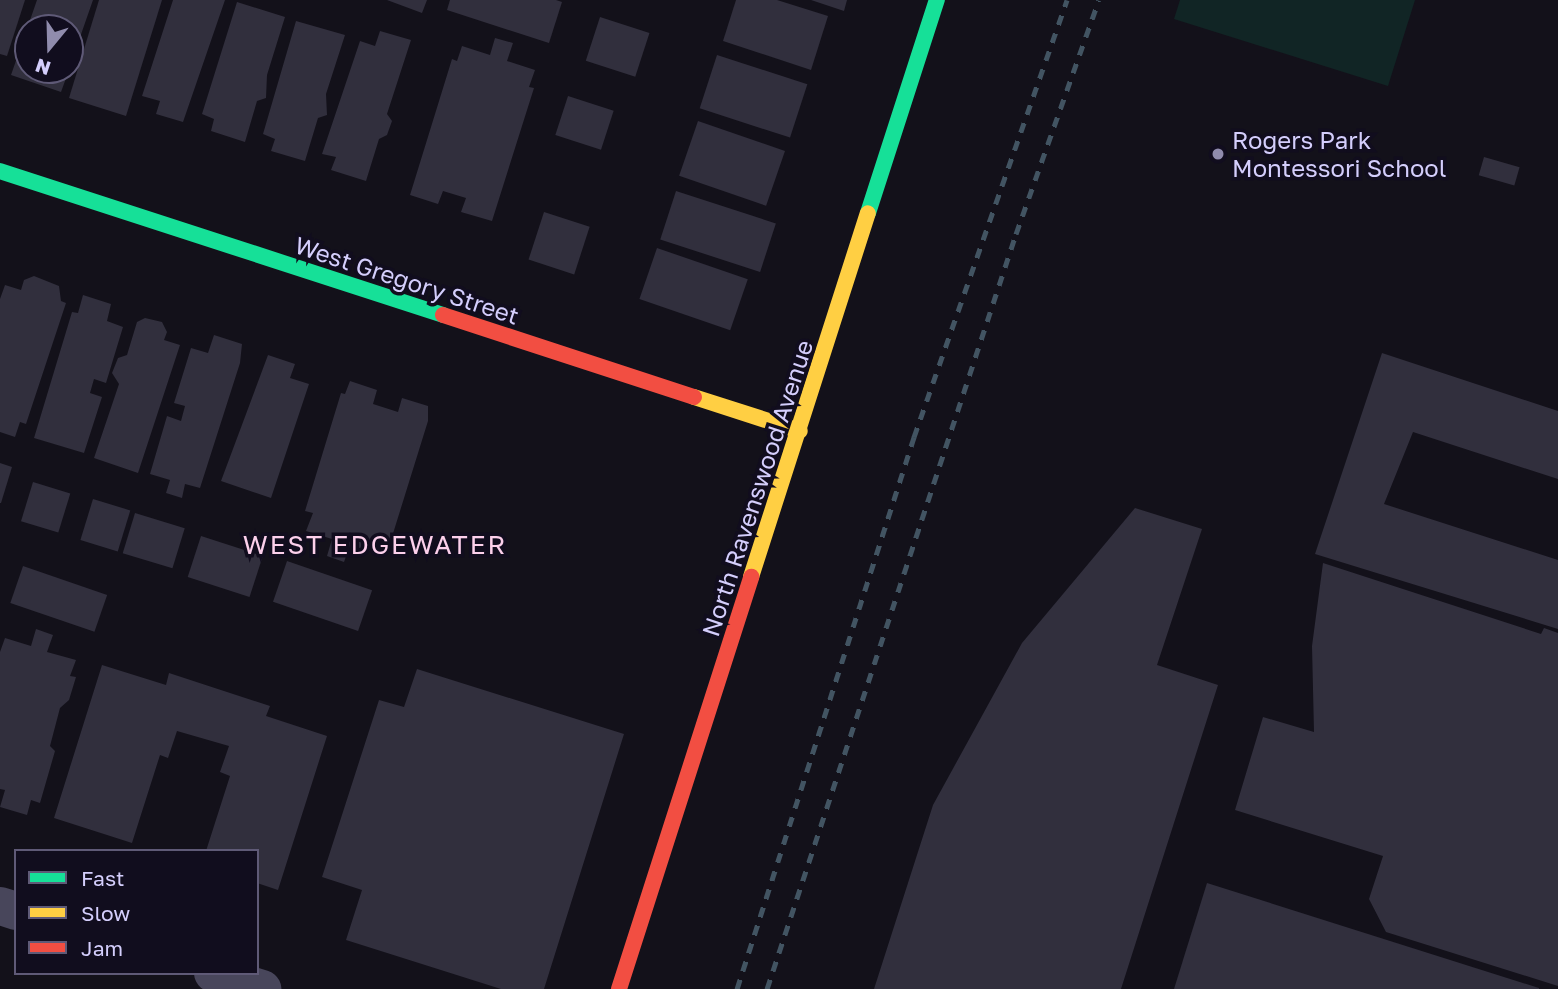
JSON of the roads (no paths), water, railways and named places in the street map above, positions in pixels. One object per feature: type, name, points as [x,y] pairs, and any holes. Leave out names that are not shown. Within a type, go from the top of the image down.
[{"type":"street","name":"North Ravenswood Avenue","points":[[619,989],[937,0]]},
{"type":"street","name":"West Gregory Street","points":[[0,171],[800,431]]},
{"type":"street","points":[[219,975],[262,989]]},
{"type":"railway","points":[[737,989],[914,437],[1067,0]]},
{"type":"railway","points":[[767,989],[1016,234],[1099,0]]},
{"type":"place","name":"Rogers Park Montessori School","points":[[1218,154]]},
{"type":"district","name":"WEST EDGEWATER","points":[[375,545]]}]
